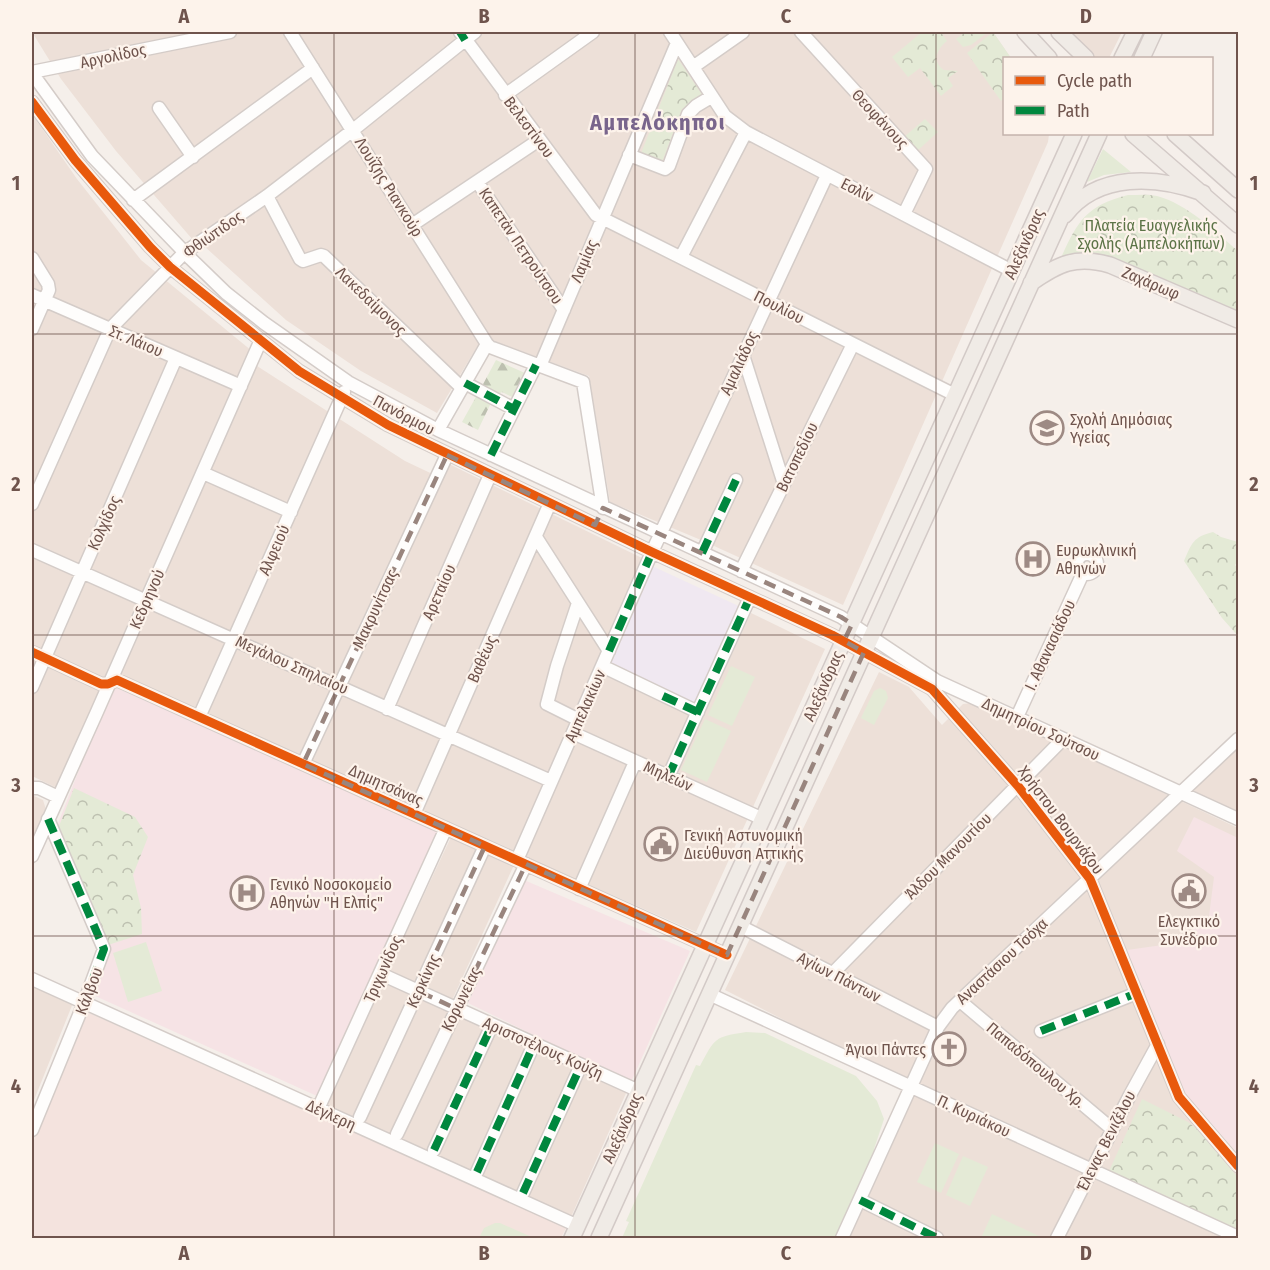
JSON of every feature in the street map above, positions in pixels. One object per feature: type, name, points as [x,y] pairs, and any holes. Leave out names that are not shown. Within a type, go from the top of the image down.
[{"type":"main road","points":[[1025,32],[1048,57]]},
{"type":"main road","points":[[1059,32],[1085,57]]},
{"type":"main road","points":[[1122,57],[1135,32]]},
{"type":"main road","points":[[1142,57],[1154,32]]},
{"type":"main road","name":"Αλεξάνδρας","points":[[575,1232],[1074,135]]},
{"type":"main road","name":"Αλεξάνδρας","points":[[599,1239],[1099,135]]},
{"type":"main road","points":[[1133,135],[1236,222]]},
{"type":"main road","points":[[1176,135],[1239,190]]},
{"type":"main road","points":[[1056,227],[1070,208],[1092,191],[1114,184],[1138,180],[1158,181],[1203,193]]},
{"type":"main road","name":"Ζαχάρωφ","points":[[1030,283],[1054,267],[1073,262],[1095,261],[1110,265],[1239,320]]},
{"type":"street","name":"Αργολίδος","points":[[32,72],[230,32]]},
{"type":"street","name":"Λουΐζης Ριανκούρ","points":[[290,32],[487,344]]},
{"type":"street","name":"Φθιώτιδος","points":[[32,504],[110,329],[184,253],[267,196],[353,130],[462,36],[475,32]]},
{"type":"street","points":[[506,95],[593,32]]},
{"type":"street","name":"Εσλίν","points":[[670,32],[725,116],[746,132],[1012,271]]},
{"type":"street","points":[[693,67],[743,32]]},
{"type":"street","name":"Θεοφάνους","points":[[801,32],[926,169],[904,214]]},
{"type":"street","name":"Βελεστίνου","points":[[462,36],[596,215],[602,219]]},
{"type":"street","name":"Λαμίας","points":[[491,455],[538,366],[564,310],[677,43]]},
{"type":"street","points":[[133,200],[313,68]]},
{"type":"street","name":"Πανόρμου","points":[[32,72],[92,156],[184,253],[264,323],[348,382],[438,430],[852,624]]},
{"type":"street","points":[[629,155],[665,169],[669,166],[688,114],[711,97]]},
{"type":"street","name":"Πανόρμου","points":[[32,102],[115,208],[170,267],[298,371],[388,425],[550,504],[844,641]]},
{"type":"street","points":[[159,108],[193,157]]},
{"type":"street","points":[[681,257],[746,132]]},
{"type":"street","points":[[412,225],[478,183],[539,140]]},
{"type":"street","name":"Αμαλιάδος","points":[[652,552],[827,175]]},
{"type":"street","name":"Καπετάν Πετρούτσου","points":[[478,183],[564,310]]},
{"type":"street","name":"Λακεδαίμονος","points":[[267,196],[300,259],[303,261],[324,256],[464,385]]},
{"type":"street","name":"Πουλίου","points":[[602,219],[955,395]]},
{"type":"street","points":[[32,258],[48,284],[49,290],[32,328]]},
{"type":"street","name":"Στ. Λάιου","points":[[32,295],[241,386]]},
{"type":"street","name":"Κεδρηνού","points":[[32,856],[261,342]]},
{"type":"street","points":[[438,430],[487,344],[583,382],[603,508],[595,525]]},
{"type":"street","name":"Βατοπεδίου","points":[[741,571],[853,344]]},
{"type":"street","points":[[743,355],[784,484]]},
{"type":"street","name":"Κολχίδος","points":[[32,687],[176,358]]},
{"type":"street","name":"Αλφειού","points":[[200,717],[348,382]]},
{"type":"street","points":[[464,385],[514,409]]},
{"type":"street","name":"Μακρυνίτσας","points":[[303,764],[447,454]]},
{"type":"street","points":[[203,473],[291,512]]},
{"type":"street","name":"Αρεταίου","points":[[387,709],[490,475]]},
{"type":"street","points":[[702,553],[736,480]]},
{"type":"street","name":"Βαθέως","points":[[414,814],[550,504]]},
{"type":"street","points":[[536,537],[609,651]]},
{"type":"street","name":"Μεγάλου Σπηλαίου","points":[[32,550],[552,781]]},
{"type":"street","name":"Αμπελακίων","points":[[521,862],[552,781],[652,552]]},
{"type":"street","name":"Ι. Αθανασιάδου","points":[[1017,717],[1083,573]]},
{"type":"street","points":[[669,777],[750,597]]},
{"type":"street","points":[[578,603],[547,704],[579,720]]},
{"type":"street","name":"Δημητρίου Σούτσου","points":[[852,624],[938,681],[1180,794],[1184,793],[1239,819]]},
{"type":"street","name":"Χρήστου Βουρνάζου","points":[[844,641],[932,688],[1018,786],[1090,879],[1179,1097],[1239,1166]]},
{"type":"street","name":"Δημητσάνας","points":[[32,652],[101,684],[117,680],[727,955]]},
{"type":"street","points":[[602,666],[698,712]]},
{"type":"street","name":"Μηλεών","points":[[573,734],[763,819]]},
{"type":"street","name":"Άλδου Μανουτίου","points":[[832,974],[1063,739]]},
{"type":"street","name":"Αναστάσιου Τσόχα","points":[[843,1239],[938,1027],[960,1001],[1239,739]]},
{"type":"street","points":[[579,889],[635,762]]},
{"type":"street","points":[[32,789],[37,795],[57,801]]},
{"type":"street","name":"Κάλβου","points":[[32,1130],[104,949],[48,819]]},
{"type":"street","name":"Τριχωνίδος","points":[[318,1109],[446,828]]},
{"type":"street","name":"Κερκίνης","points":[[360,1117],[485,846]]},
{"type":"street","name":"Κορωνείας","points":[[397,1134],[457,1009],[521,862]]},
{"type":"street","name":"Αγίων Πάντων","points":[[740,926],[938,1027]]},
{"type":"street","name":"Αριστοτέλους Κούζη","points":[[381,974],[639,1091]]},
{"type":"street","name":"Δέγλερη","points":[[32,979],[318,1109],[575,1232]]},
{"type":"street","points":[[1041,1031],[1137,993]]},
{"type":"street","name":"Π. Κυριάκου","points":[[709,994],[1239,1237]]},
{"type":"street","name":"Παπαδόπουλου Χρ.","points":[[960,1001],[1112,1129]]},
{"type":"street","points":[[434,1150],[492,1025]]},
{"type":"street","points":[[477,1172],[534,1044]]},
{"type":"street","name":"Έλενας Βενιζέλου","points":[[1056,1239],[1158,1044]]},
{"type":"street","points":[[523,1193],[581,1065]]},
{"type":"street","points":[[860,1200],[936,1239]]},
{"type":"highlighted area","points":[[447,455],[595,525],[603,508],[841,617],[852,624],[844,641],[864,652],[727,955],[526,864],[457,1009],[418,991],[485,846],[303,764]]},
{"type":"shaded area","points":[[32,32],[469,32],[342,135],[193,240],[116,151],[61,79]]},
{"type":"shaded area","points":[[477,32],[993,32],[1010,57],[1003,57],[1003,135],[1049,135],[1048,142],[843,605],[701,540],[610,502],[589,376],[483,337],[437,413],[361,371],[286,320],[204,246]]},
{"type":"shaded area","points":[[1064,32],[1122,32],[1110,57],[1088,57]]},
{"type":"shaded area","points":[[32,114],[77,179],[141,260],[252,351],[239,383],[32,290]]},
{"type":"shaded area","points":[[32,297],[237,389],[59,789],[32,776]]},
{"type":"shaded area","points":[[257,366],[405,461],[443,479],[449,464],[642,558],[594,669],[702,719],[751,613],[825,649],[696,932],[116,676]]},
{"type":"shaded area","points":[[652,566],[743,608],[697,709],[608,666]]},
{"type":"shaded area","points":[[879,672],[909,687],[942,725],[963,704],[972,703],[1238,828],[1238,1233],[902,1080],[725,990]]},
{"type":"shaded area","name":"Γενικό Νοσοκομείο Αθηνών \"Η Ελπίς\"","points":[[112,686],[438,830],[317,1096],[93,995],[109,955],[57,826]]},
{"type":"shaded area","points":[[1238,741],[1238,817],[1185,791]]},
{"type":"shaded area","points":[[32,795],[43,800],[48,816],[32,852]]},
{"type":"shaded area","points":[[1194,817],[1238,838],[1238,1154],[1183,1092],[1127,950],[1191,941],[1195,923],[1208,924],[1214,877],[1177,851]]},
{"type":"shaded area","points":[[451,837],[514,865],[448,1009],[627,1091],[571,1217],[325,1106]]},
{"type":"shaded area","points":[[524,880],[690,951],[631,1082],[468,1003]]},
{"type":"shaded area","points":[[32,984],[73,1003],[32,1105]]},
{"type":"shaded area","points":[[87,1012],[566,1228],[561,1238],[32,1238],[32,1145]]},
{"type":"shaded area","points":[[915,1093],[1225,1238],[849,1238]]},
{"type":"green space","points":[[922,32],[941,32],[947,41],[938,51],[938,63],[944,70],[958,71],[948,78],[953,86],[941,96],[920,68],[908,77],[892,57]]},
{"type":"green space","points":[[965,32],[988,32],[971,45],[963,47],[956,39]]},
{"type":"green space","points":[[993,32],[1010,57],[1003,57],[1003,99],[1001,101],[967,53]]},
{"type":"green space","points":[[678,59],[703,96],[682,109],[661,165],[640,156]]},
{"type":"green space","points":[[925,119],[938,132],[917,151],[904,137]]},
{"type":"green space","points":[[1103,149],[1131,172],[1104,175],[1087,182]]},
{"type":"green space","name":"Πλατεία Ευαγγελικής Σχολής (Αμπελοκήπων)","points":[[1128,195],[1157,196],[1179,205],[1200,219],[1238,251],[1238,314],[1144,272],[1086,252],[1059,262],[1071,237],[1084,218],[1101,205]]},
{"type":"green space","points":[[496,360],[525,373],[512,397],[502,392],[495,396],[481,388]]},
{"type":"green space","points":[[477,395],[491,403],[478,430],[462,422]]},
{"type":"green space","points":[[1213,532],[1238,542],[1238,561],[1235,565],[1238,568],[1238,636],[1222,618],[1184,561],[1197,539]]},
{"type":"green space","points":[[731,666],[755,677],[732,726],[708,715]]},
{"type":"green space","points":[[880,688],[886,691],[888,698],[874,725],[861,718],[874,691]]},
{"type":"green space","points":[[705,719],[731,731],[707,782],[681,770]]},
{"type":"green space","points":[[74,788],[135,817],[148,837],[133,875],[141,908],[142,934],[108,945],[59,826]]},
{"type":"green space","points":[[146,942],[162,991],[128,1002],[113,953]]},
{"type":"green space","points":[[746,1032],[765,1033],[856,1076],[877,1101],[884,1119],[874,1149],[877,1151],[837,1238],[622,1238],[629,1222],[626,1221],[696,1065],[700,1066],[717,1040],[727,1035]]},
{"type":"green space","points":[[1142,1099],[1188,1122],[1211,1141],[1238,1178],[1238,1237],[1187,1214],[1109,1171]]},
{"type":"green space","points":[[935,1143],[959,1154],[941,1193],[917,1182]]},
{"type":"green space","points":[[963,1156],[988,1167],[970,1206],[946,1195]]},
{"type":"green space","points":[[992,1214],[1041,1237],[981,1238]]},
{"type":"green space","points":[[495,1223],[534,1238],[479,1238],[484,1228]]},
{"type":"marked path","points":[[460,32],[465,40]]},
{"type":"marked path","points":[[491,455],[536,365]]},
{"type":"marked path","points":[[465,383],[514,409]]},
{"type":"marked path","points":[[702,553],[736,480]]},
{"type":"marked path","points":[[609,651],[652,552]]},
{"type":"marked path","points":[[668,777],[750,597]]},
{"type":"marked path","points":[[663,696],[698,712]]},
{"type":"marked path","points":[[48,819],[104,949],[84,1003]]},
{"type":"marked path","points":[[1041,1031],[1137,993]]},
{"type":"marked path","points":[[434,1150],[492,1025]]},
{"type":"marked path","points":[[477,1172],[534,1044]]},
{"type":"marked path","points":[[523,1193],[581,1065]]},
{"type":"marked path","points":[[860,1200],[937,1238]]},
{"type":"cycle path","points":[[32,102],[75,160],[150,247],[170,267],[299,371],[388,425],[652,552],[832,635],[932,689],[1018,786],[1090,879],[1179,1097],[1238,1166]]},
{"type":"cycle path","points":[[32,652],[101,684],[117,680],[727,955]]},
{"type":"place","name":"Σχολή Δημόσιας Υγείας","points":[[1047,428]]},
{"type":"place","name":"Ευρωκλινική Αθηνών","points":[[1033,559]]},
{"type":"place","name":"Γενική Αστυνομική Διεύθυνση Αττικής","points":[[661,844]]},
{"type":"place","name":"Ελεγκτικό Συνέδριο","points":[[1189,891]]},
{"type":"place","name":"Γενικό Νοσοκομείο Αθηνών \"Η Ελπίς\"","points":[[247,893]]},
{"type":"place","name":"Άγιοι Πάντες","points":[[949,1049]]},
{"type":"district","name":"Αμπελόκηποι","points":[[658,122]]}]
